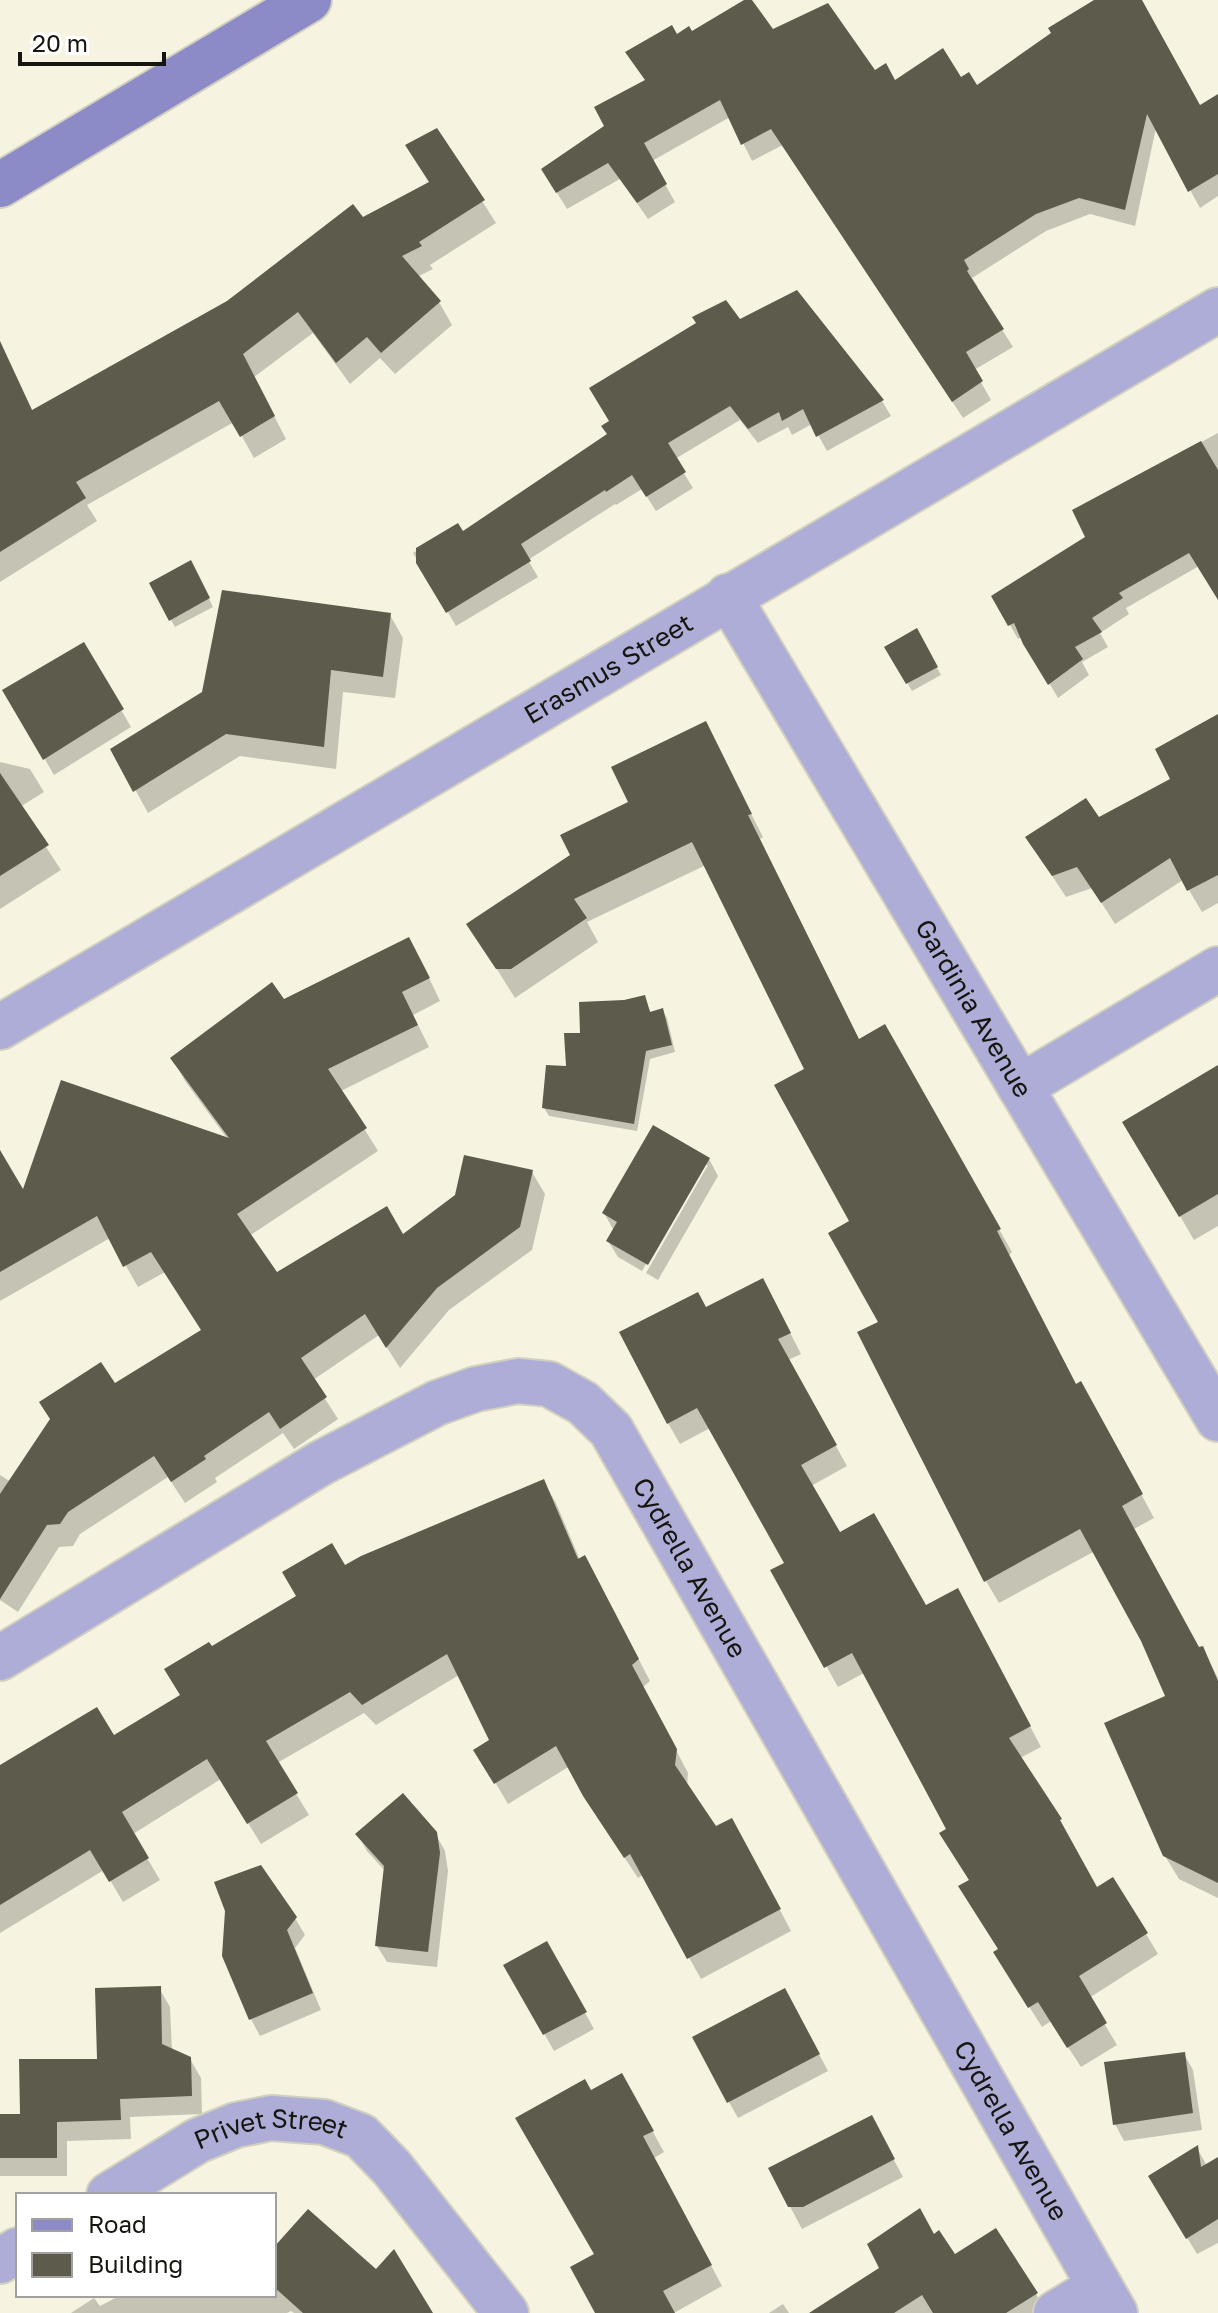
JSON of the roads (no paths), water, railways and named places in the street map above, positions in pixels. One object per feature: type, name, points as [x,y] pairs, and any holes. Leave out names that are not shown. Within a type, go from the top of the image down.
[{"type":"street","points":[[0,185],[309,0]]},
{"type":"street","name":"Erasmus Street","points":[[0,1027],[1218,310]]},
{"type":"street","name":"Gardinia Avenue","points":[[728,596],[1218,1419]]},
{"type":"street","points":[[1020,1087],[1218,969]]},
{"type":"street","name":"Cydrella Avenue","points":[[0,1658],[321,1463],[437,1403],[476,1389],[518,1381],[549,1384],[583,1403],[611,1430],[1107,2300]]},
{"type":"street","name":"Privet Street","points":[[112,2193],[197,2141],[236,2125],[271,2118],[324,2122],[361,2136],[392,2168],[506,2313]]},
{"type":"street","points":[[1056,2313],[1107,2300]]}]
